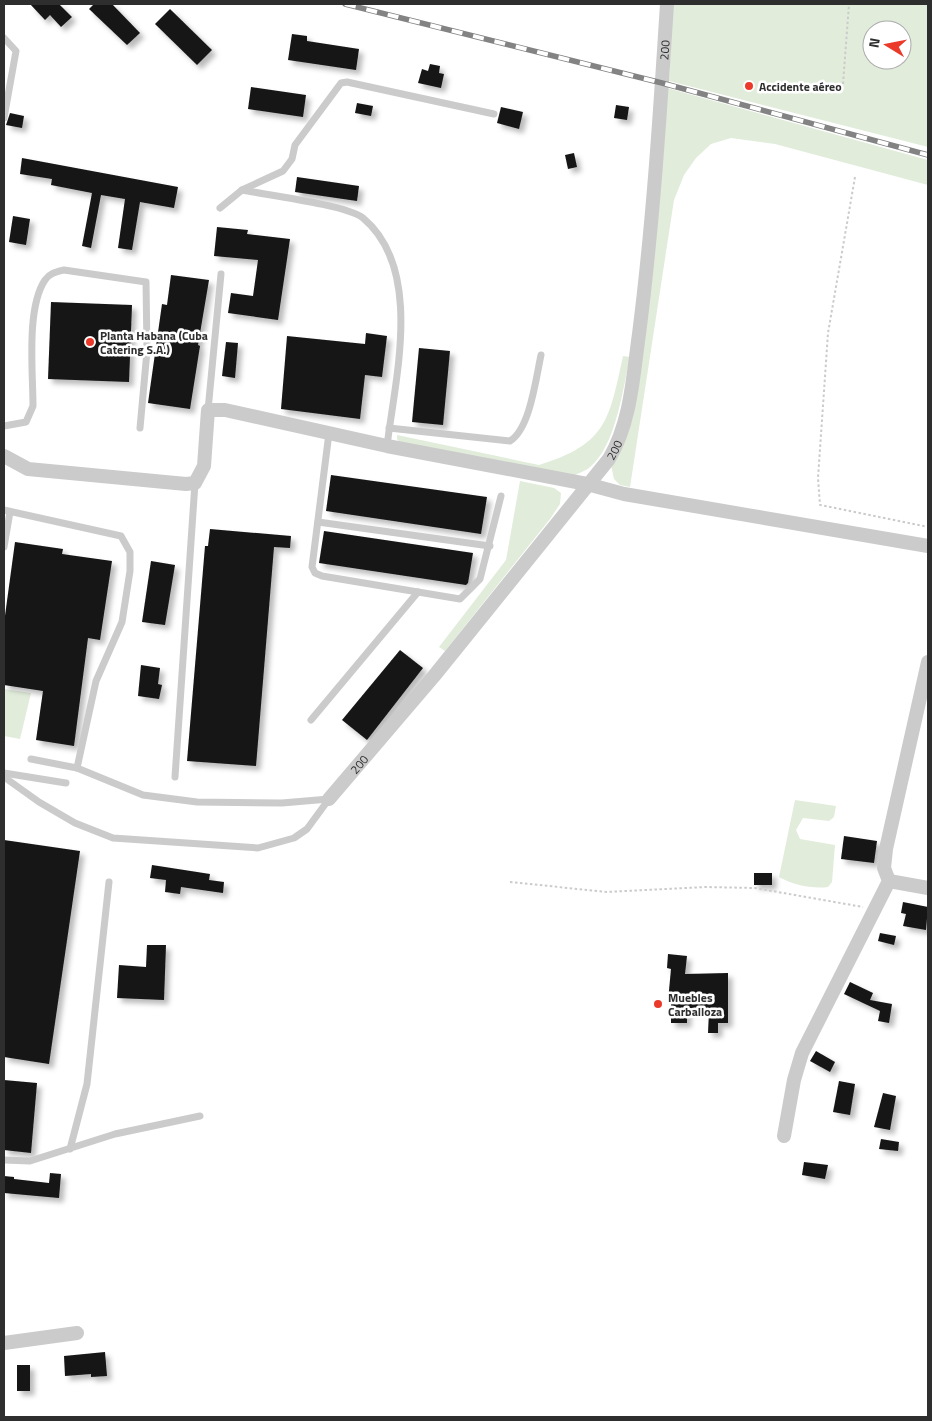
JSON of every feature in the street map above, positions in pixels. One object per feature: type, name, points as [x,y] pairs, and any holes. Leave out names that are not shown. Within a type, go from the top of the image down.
[{"type":"street","name":"200","points":[[329,799],[434,676],[609,459],[619,442],[631,392],[646,279],[667,4]]},
{"type":"street","points":[[4,456],[28,469],[56,473],[186,484],[195,483],[204,466],[208,410],[225,410],[387,446],[587,484],[624,494],[928,546]]},
{"type":"street","points":[[784,1136],[794,1080],[802,1053],[889,881],[884,868],[886,849],[928,662]]},
{"type":"street","points":[[889,881],[928,888]]},
{"type":"street","points":[[4,1343],[77,1333]]},
{"type":"lane","points":[[4,38],[16,52],[4,118]]},
{"type":"lane","points":[[220,208],[242,190],[283,171],[292,159],[295,145],[341,83],[347,82],[494,114]]},
{"type":"lane","points":[[242,190],[346,210],[363,218],[380,240],[395,265],[402,306],[387,446]]},
{"type":"lane","points":[[4,426],[26,422],[30,417],[33,406],[34,317],[39,291],[45,280],[52,273],[64,270],[146,282],[147,351],[140,428]]},
{"type":"lane","points":[[208,410],[221,274]]},
{"type":"lane","points":[[389,428],[510,440],[516,437],[523,427],[541,355]]},
{"type":"lane","points":[[328,433],[312,568],[315,573],[322,576],[460,599],[480,579],[502,496]]},
{"type":"lane","points":[[175,777],[195,483]]},
{"type":"lane","points":[[4,547],[7,511],[121,536],[130,552],[130,571],[122,622],[96,681],[77,768]]},
{"type":"lane","points":[[318,522],[490,546]]},
{"type":"lane","points":[[311,720],[418,592]]},
{"type":"lane","points":[[31,760],[77,768],[143,795],[179,799],[282,803],[329,799]]},
{"type":"lane","points":[[4,775],[39,802],[75,823],[113,838],[122,839],[258,848],[294,838],[307,829],[329,799]]},
{"type":"lane","points":[[4,775],[66,783]]},
{"type":"lane","points":[[70,1149],[87,1084],[109,882]]},
{"type":"lane","points":[[4,1160],[30,1161],[115,1134],[200,1116]]},
{"type":"path","points":[[843,84],[849,4]]},
{"type":"path","points":[[855,177],[828,332],[818,478],[820,505],[928,527]]},
{"type":"path","points":[[510,882],[607,892],[705,887],[755,888],[875,909]]},
{"type":"green space","points":[[673,4],[928,4],[928,147],[669,81]]},
{"type":"green space","points":[[667,88],[928,160],[928,185],[775,144],[731,138],[711,144],[696,158],[684,175],[674,200],[630,487],[620,485],[614,479],[611,465],[633,412],[654,260]]},
{"type":"green space","points":[[623,356],[630,357],[612,431],[599,458],[588,468],[573,476],[400,443],[397,439],[397,435],[539,465],[562,457],[592,438],[601,427],[614,397]]},
{"type":"green space","points":[[520,481],[554,488],[561,493],[560,504],[445,651],[439,647],[506,560]]},
{"type":"green space","points":[[4,689],[31,693],[20,739],[4,736]]},
{"type":"green space","points":[[795,800],[836,806],[834,817],[829,821],[803,818],[796,830],[800,839],[835,845],[832,882],[828,887],[803,886],[779,877]]},
{"type":"building","points":[[30,4],[59,4],[72,17],[61,27],[50,15],[45,20]]},
{"type":"building","points":[[94,4],[112,4],[140,33],[127,45],[89,9]]},
{"type":"building","points":[[170,9],[212,50],[197,65],[155,24]]},
{"type":"building","points":[[292,34],[307,36],[307,41],[359,49],[356,70],[288,60]]},
{"type":"building","points":[[430,64],[440,66],[439,73],[444,74],[441,88],[418,83],[422,69],[428,71]]},
{"type":"building","points":[[251,87],[306,95],[303,117],[248,109]]},
{"type":"building","points":[[357,103],[373,106],[371,116],[355,113]]},
{"type":"building","points":[[616,105],[629,107],[627,120],[614,118]]},
{"type":"building","points":[[501,107],[523,112],[519,129],[497,123]]},
{"type":"building","points":[[10,113],[24,116],[22,128],[6,125]]},
{"type":"building","points":[[574,153],[577,167],[568,169],[565,155]]},
{"type":"building","points":[[22,158],[178,187],[174,208],[140,202],[132,250],[118,248],[125,199],[101,195],[91,248],[82,246],[92,193],[51,185],[52,179],[20,174]]},
{"type":"building","points":[[297,177],[359,186],[357,201],[295,192]]},
{"type":"building","points":[[13,216],[30,219],[26,245],[9,242]]},
{"type":"building","points":[[217,227],[248,230],[247,234],[290,239],[278,320],[228,313],[231,293],[253,296],[258,260],[214,256]]},
{"type":"building","points":[[171,275],[209,280],[190,409],[148,403],[162,304],[167,305]]},
{"type":"building","name":"Planta Habana (Cuba Catering S.A.)","points":[[51,302],[132,305],[129,382],[48,379]]},
{"type":"building","points":[[366,333],[387,336],[382,377],[365,375],[360,419],[281,409],[287,336],[365,344]]},
{"type":"building","points":[[226,342],[238,343],[235,378],[222,376]]},
{"type":"building","points":[[419,348],[450,351],[443,425],[412,422]]},
{"type":"building","points":[[331,475],[487,497],[481,534],[326,511]]},
{"type":"building","points":[[210,529],[291,536],[290,548],[274,547],[256,766],[187,761],[205,546],[208,546]]},
{"type":"building","points":[[324,531],[473,553],[468,583],[466,585],[319,563]]},
{"type":"building","points":[[15,542],[63,549],[62,554],[112,561],[100,640],[88,638],[74,746],[36,740],[43,691],[4,685],[4,623]]},
{"type":"building","points":[[151,561],[175,565],[165,625],[142,622]]},
{"type":"building","points":[[400,650],[423,668],[367,740],[342,720]]},
{"type":"building","points":[[141,665],[160,668],[158,684],[162,685],[159,699],[138,696]]},
{"type":"building","points":[[844,836],[877,841],[874,863],[841,859]]},
{"type":"building","points":[[4,840],[80,851],[49,1064],[4,1057]]},
{"type":"building","points":[[152,865],[210,874],[209,880],[224,882],[223,893],[181,887],[180,894],[165,892],[166,880],[150,878]]},
{"type":"building","points":[[754,873],[772,873],[772,885],[754,885]]},
{"type":"building","points":[[903,902],[928,907],[926,930],[903,926],[906,914],[901,913]]},
{"type":"building","points":[[880,933],[896,936],[894,945],[878,941]]},
{"type":"building","points":[[147,945],[166,945],[164,1000],[117,998],[119,965],[146,967]]},
{"type":"building","points":[[668,954],[687,956],[685,974],[728,973],[728,1023],[718,1023],[718,1033],[708,1033],[709,1011],[687,1011],[687,1023],[671,1023],[671,1001],[668,1001],[671,969],[667,968]]},
{"type":"building","points":[[850,982],[873,993],[870,1000],[892,1004],[889,1023],[878,1021],[880,1011],[844,994]]},
{"type":"building","points":[[816,1051],[835,1062],[830,1072],[810,1061]]},
{"type":"building","points":[[4,1080],[37,1083],[31,1153],[4,1150]]},
{"type":"building","points":[[839,1081],[855,1084],[850,1115],[833,1112]]},
{"type":"building","points":[[883,1093],[896,1096],[890,1130],[874,1127]]},
{"type":"building","points":[[881,1139],[899,1142],[898,1151],[879,1149]]},
{"type":"building","points":[[804,1162],[828,1165],[825,1179],[802,1175]]},
{"type":"building","points":[[50,1173],[61,1174],[59,1198],[4,1193],[4,1176],[49,1183]]},
{"type":"building","points":[[105,1352],[107,1376],[91,1377],[91,1374],[65,1376],[64,1356]]},
{"type":"building","points":[[17,1365],[30,1365],[30,1391],[17,1391]]},
{"type":"railway","points":[[345,4],[662,83],[928,155]]},
{"type":"place","name":"Accidente aéreo","points":[[749,86]]},
{"type":"place","name":"Planta Habana (Cuba Catering S.A.)","points":[[90,342]]},
{"type":"place","name":"Muebles Carballoza","points":[[658,1004]]}]
